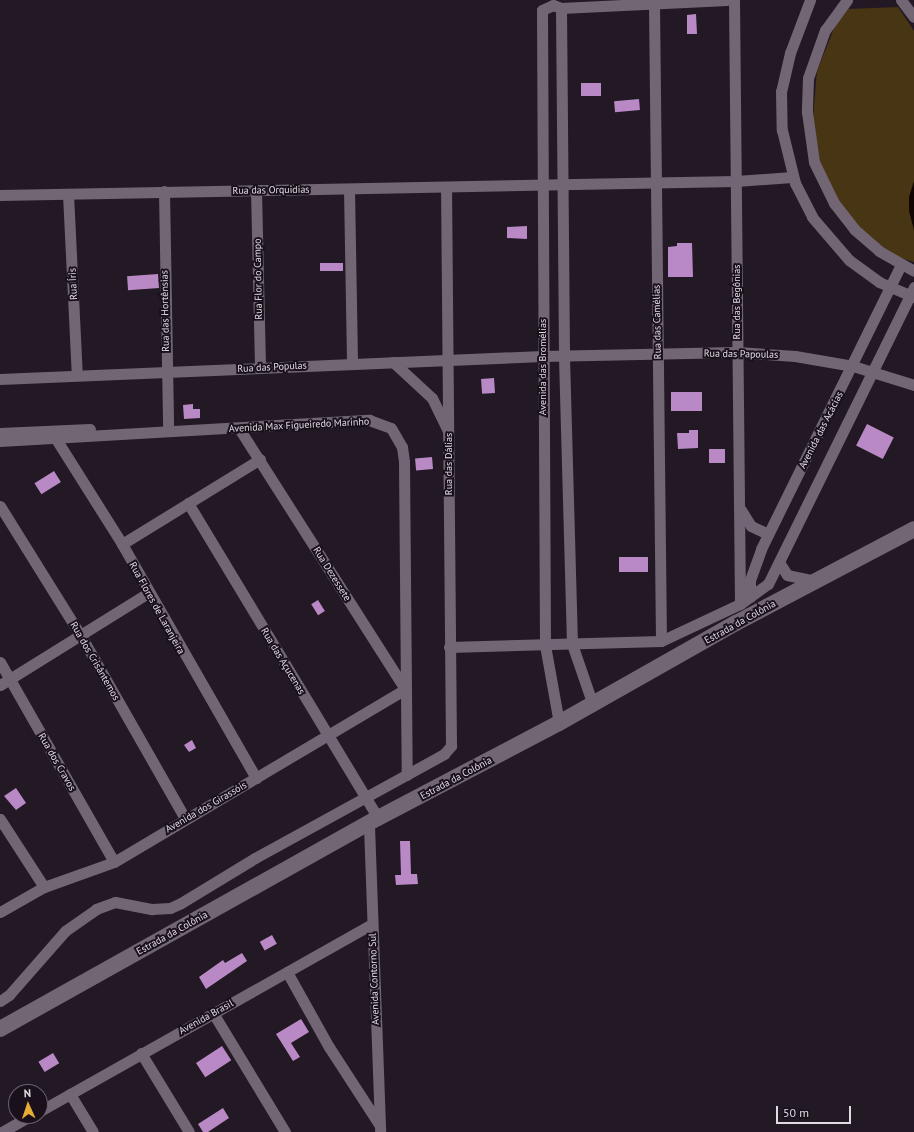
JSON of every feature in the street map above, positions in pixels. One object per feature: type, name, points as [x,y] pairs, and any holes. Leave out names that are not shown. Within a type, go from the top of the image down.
[{"type":"main road","name":"Estrada da Colônia","points":[[0,1030],[257,885],[593,705],[914,529]]},
{"type":"street","points":[[593,705],[572,644],[564,357],[561,8],[726,0]]},
{"type":"street","name":"Rua das Begônias","points":[[734,0],[737,352],[741,510],[740,604]]},
{"type":"street","points":[[810,0],[790,53],[781,91],[782,130],[792,177],[812,217],[835,246],[863,272],[890,288],[913,293]]},
{"type":"street","points":[[847,0],[825,30],[808,78],[806,112],[814,162],[825,189],[847,221],[866,241],[901,265],[914,271]]},
{"type":"street","points":[[902,0],[914,17]]},
{"type":"street","name":"Rua das Camélias","points":[[654,4],[661,641]]},
{"type":"street","name":"Avenida das Bromélias","points":[[559,723],[545,645],[542,10],[553,5],[561,8]]},
{"type":"street","name":"Rua das Orquidias","points":[[0,195],[164,191],[349,190],[542,183],[736,181],[792,177]]},
{"type":"street","name":"Rua das Dálias","points":[[407,775],[444,754],[452,742],[446,187]]},
{"type":"street","name":"Rua Flor do Campo","points":[[256,190],[260,368]]},
{"type":"street","points":[[349,190],[352,364]]},
{"type":"street","name":"Rua das Hortênsias","points":[[164,191],[167,429]]},
{"type":"street","name":"Rua Íris","points":[[68,194],[77,375]]},
{"type":"street","name":"Avenida das Acácias","points":[[750,597],[753,567],[768,534],[853,366],[901,265]]},
{"type":"street","name":"Avenida das Acácias","points":[[750,597],[768,584],[913,293]]},
{"type":"street","name":"Rua das Papoulas","points":[[543,356],[564,357],[737,352],[795,356],[853,366],[914,385]]},
{"type":"street","name":"Rua das Populas","points":[[0,379],[543,356]]},
{"type":"street","points":[[393,362],[432,398],[449,434]]},
{"type":"street","name":"Avenida Max Figueiredo Marinho","points":[[0,441],[56,439],[167,429],[239,428],[369,420],[391,428],[402,447],[404,462],[407,775]]},
{"type":"street","name":"Rua Dezessete","points":[[239,428],[405,689]]},
{"type":"street","points":[[0,433],[167,429]]},
{"type":"street","name":"Rua Flores de Laranjeira","points":[[56,439],[122,544],[148,593],[256,778]]},
{"type":"street","points":[[122,544],[260,459]]},
{"type":"street","name":"Rua das Açucenas","points":[[188,503],[366,796],[374,822]]},
{"type":"street","name":"Rua dos Crisântemos","points":[[0,506],[81,636],[185,818]]},
{"type":"street","points":[[741,510],[751,526],[768,534]]},
{"type":"street","points":[[779,562],[787,575],[817,581]]},
{"type":"street","points":[[0,685],[148,593]]},
{"type":"street","points":[[450,647],[661,641],[740,604],[750,597]]},
{"type":"street","name":"Rua dos Cravos","points":[[0,662],[114,862]]},
{"type":"street","name":"Avenida dos Girassóis","points":[[0,912],[44,887],[114,862],[185,818],[256,778],[405,689]]},
{"type":"street","points":[[0,1001],[9,995],[65,931],[96,908],[115,902],[152,909],[170,908],[366,796],[407,775]]},
{"type":"street","points":[[0,819],[44,887]]},
{"type":"street","name":"Avenida Contorno Sul","points":[[374,822],[372,924],[380,1128]]},
{"type":"street","name":"Avenida Brasil","points":[[48,1106],[372,924]]},
{"type":"street","points":[[287,972],[329,1047],[380,1128]]},
{"type":"street","points":[[213,1013],[285,1132]]},
{"type":"street","points":[[141,1053],[189,1132]]},
{"type":"street","points":[[70,1094],[93,1132]]},
{"type":"street","points":[[2,1132],[16,1124]]},
{"type":"shaded area","points":[[898,7],[914,31],[914,262],[898,257],[871,240],[840,206],[820,164],[813,118],[817,71],[835,26],[848,9]]},
{"type":"shaded area","points":[[914,181],[914,230],[909,211],[909,197]]},
{"type":"building","points":[[696,14],[697,34],[687,34],[687,15]]},
{"type":"building","points":[[581,83],[601,83],[601,96],[581,96]]},
{"type":"building","points":[[639,99],[640,110],[615,112],[614,101]]},
{"type":"building","points":[[527,226],[527,239],[507,238],[507,227]]},
{"type":"building","points":[[677,243],[692,243],[693,277],[668,277],[668,247],[677,246]]},
{"type":"building","points":[[320,263],[343,263],[343,271],[320,271]]},
{"type":"building","points":[[158,274],[159,288],[128,290],[127,276]]},
{"type":"building","points":[[494,378],[495,393],[482,394],[481,379]]},
{"type":"building","points":[[671,392],[702,392],[702,411],[671,411]]},
{"type":"building","points":[[193,404],[193,409],[200,409],[200,418],[184,419],[183,405]]},
{"type":"building","points":[[867,424],[894,438],[883,459],[856,445]]},
{"type":"building","points":[[689,430],[698,430],[698,448],[678,449],[677,433],[689,433]]},
{"type":"building","points":[[709,449],[725,449],[725,463],[709,463]]},
{"type":"building","points":[[432,457],[433,469],[416,470],[415,458]]},
{"type":"building","points":[[54,471],[61,482],[41,494],[34,483]]},
{"type":"building","points":[[619,557],[648,557],[648,572],[619,572]]},
{"type":"building","points":[[318,600],[325,611],[318,615],[311,604]]},
{"type":"building","points":[[192,740],[196,748],[189,752],[184,745]]},
{"type":"building","points":[[16,788],[26,803],[16,810],[4,796]]},
{"type":"building","points":[[400,841],[410,841],[411,874],[417,874],[418,884],[396,885],[395,875],[401,875]]},
{"type":"building","points":[[272,935],[277,944],[265,951],[260,942]]},
{"type":"building","points":[[242,953],[247,961],[206,989],[199,977],[223,960],[225,963]]},
{"type":"building","points":[[301,1019],[309,1032],[291,1043],[300,1057],[293,1061],[276,1034]]},
{"type":"building","points":[[222,1046],[231,1060],[205,1077],[196,1063]]},
{"type":"building","points":[[53,1053],[59,1063],[45,1072],[38,1062]]},
{"type":"building","points":[[223,1108],[229,1118],[208,1132],[203,1132],[198,1124]]}]
